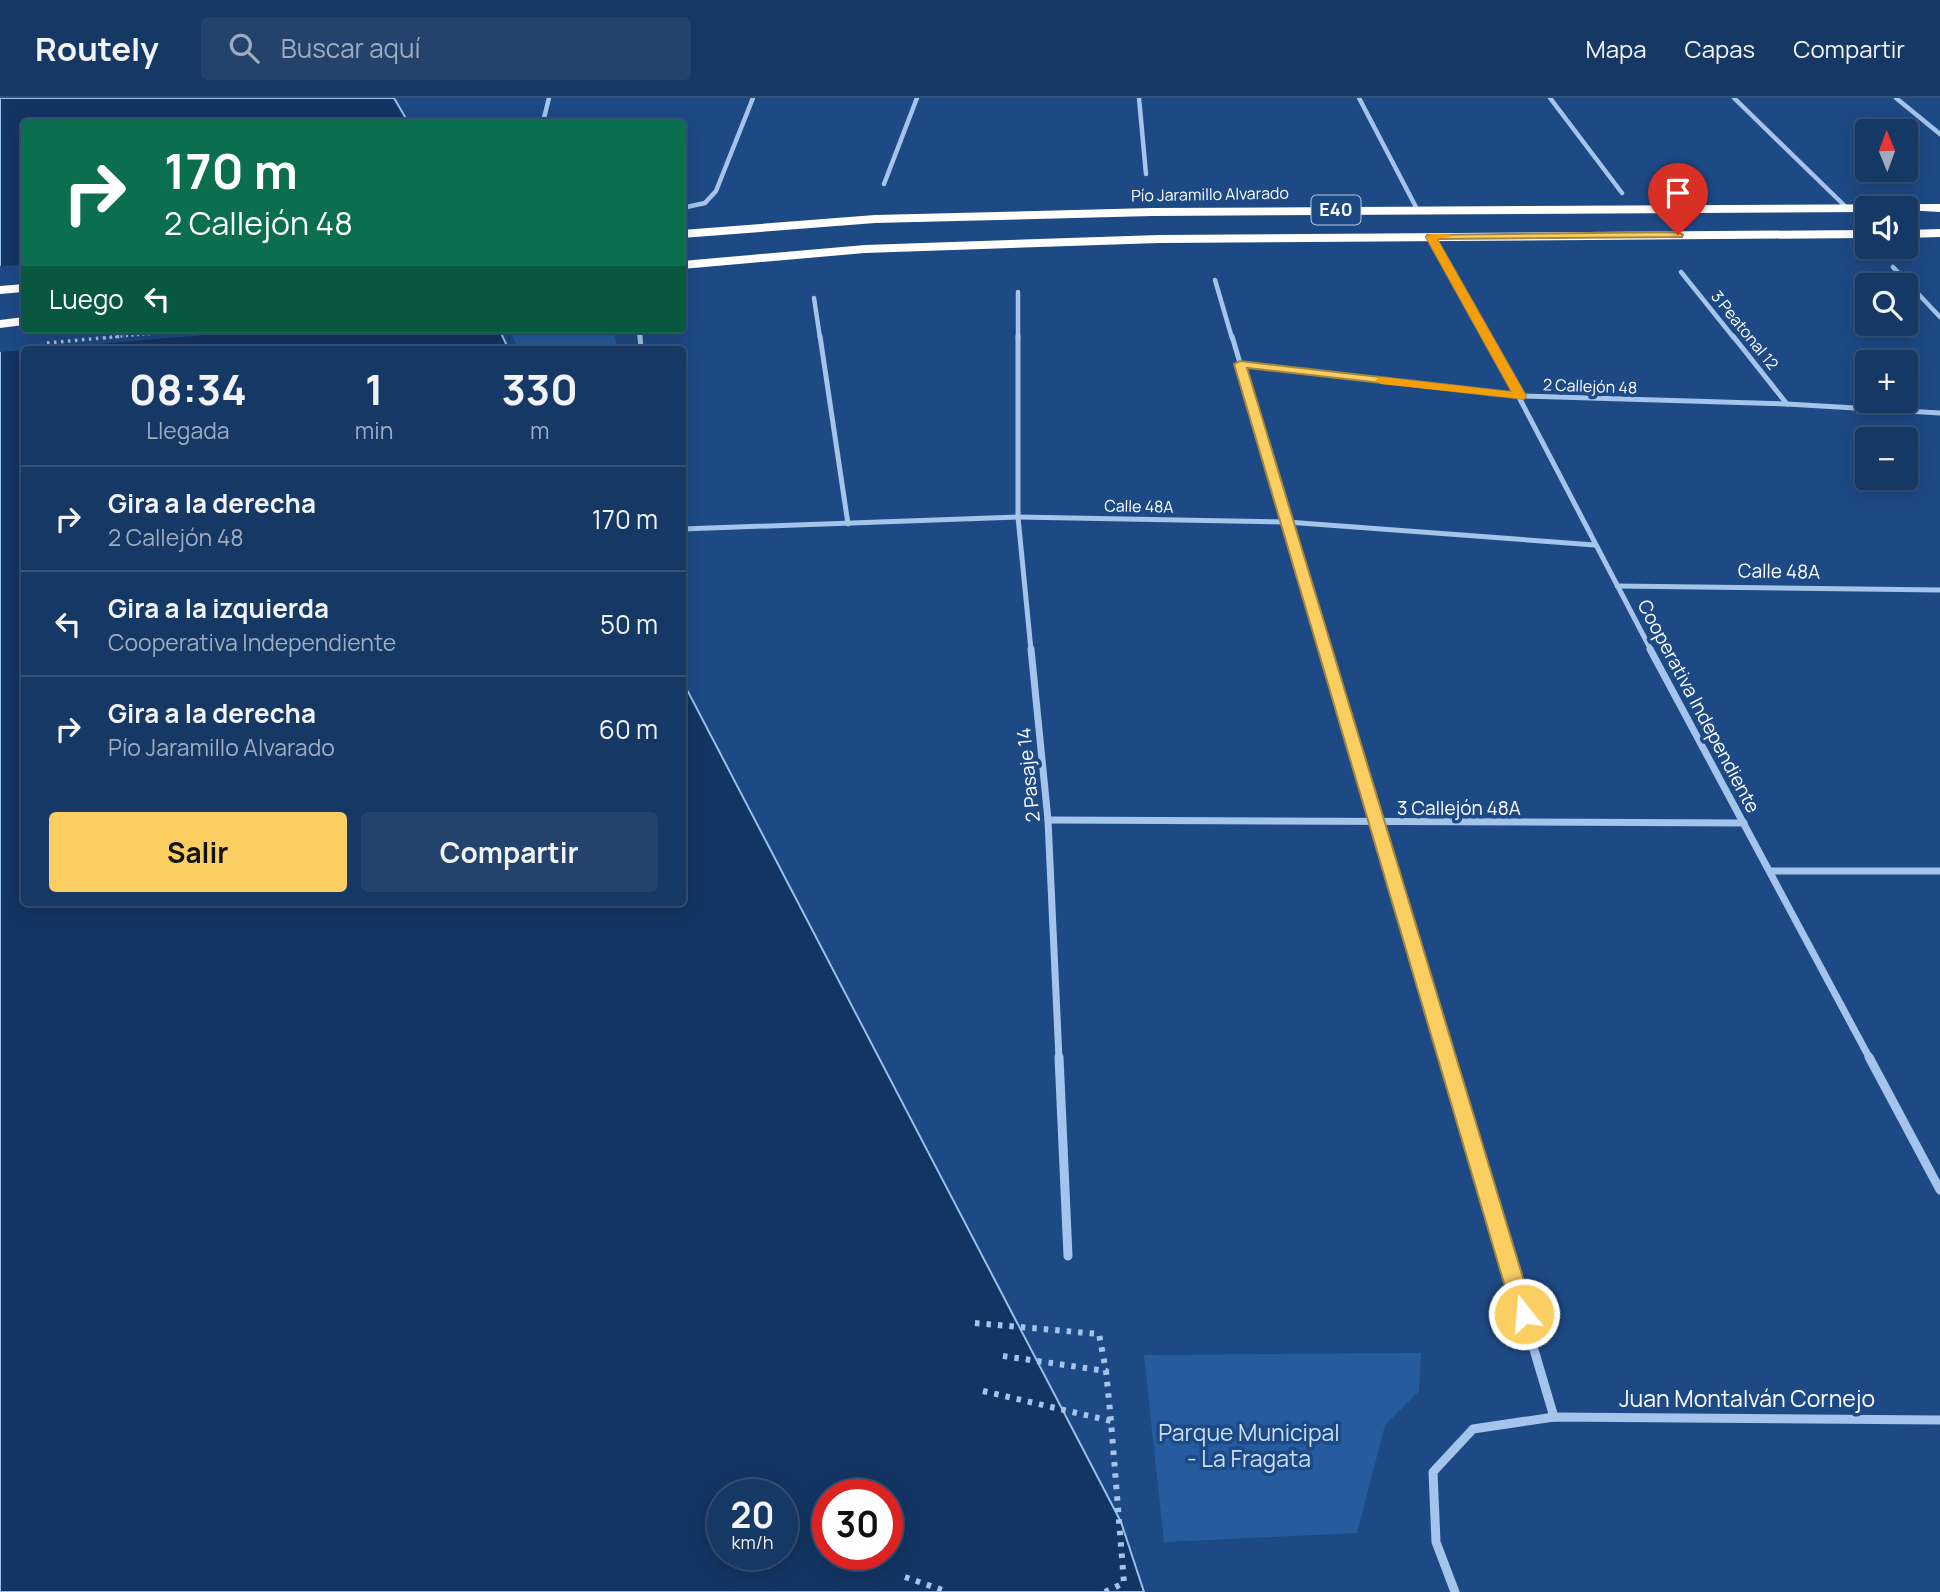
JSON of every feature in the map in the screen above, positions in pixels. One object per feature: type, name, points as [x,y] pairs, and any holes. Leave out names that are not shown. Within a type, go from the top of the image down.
[{"type":"highway","name":"Pío Jaramillo Alvarado","points":[[686,234],[902,218],[1417,209],[1940,208]]},
{"type":"highway","points":[[1918,234],[1940,233]]},
{"type":"highway","name":"E40","points":[[686,265],[878,249],[1159,239],[1855,234]]},
{"type":"highway","points":[[0,290],[21,288]]},
{"type":"highway","points":[[0,324],[21,321]]},
{"type":"street","points":[[544,119],[549,98]]},
{"type":"street","points":[[686,207],[705,203],[716,191],[753,98]]},
{"type":"street","points":[[884,184],[917,98]]},
{"type":"street","points":[[1139,98],[1146,174]]},
{"type":"street","points":[[1359,98],[1417,209]]},
{"type":"street","points":[[1550,98],[1622,194]]},
{"type":"street","points":[[1734,98],[1846,207]]},
{"type":"street","points":[[1896,98],[1940,134]]},
{"type":"street","name":"Cooperativa Independiente","points":[[1431,237],[1520,396],[1595,545],[1940,1190]]},
{"type":"street","points":[[1893,267],[1940,317]]},
{"type":"street","name":"3 Peatonal 12","points":[[1681,272],[1787,404]]},
{"type":"street","points":[[1215,280],[1555,1417]]},
{"type":"street","name":"2 Pasaje 14","points":[[1018,292],[1018,517],[1048,820],[1068,1256]]},
{"type":"street","points":[[814,298],[848,524]]},
{"type":"street","name":"2 Callejón 48","points":[[1240,364],[1520,396],[1787,404],[1940,414]]},
{"type":"street","name":"Calle 48A","points":[[686,529],[1018,517],[1287,522],[1595,545]]},
{"type":"street","name":"Calle 48A","points":[[1618,586],[1938,592]]},
{"type":"street","name":"3 Callejón 48A","points":[[1048,820],[1377,824],[1744,823]]},
{"type":"street","points":[[1770,871],[1940,871]]},
{"type":"street","name":"Juan Montalván Cornejo","points":[[1455,1592],[1436,1542],[1433,1472],[1473,1429],[1555,1417],[1940,1420]]},
{"type":"path","points":[[41,343],[159,333]]},
{"type":"path","points":[[975,1323],[1099,1334],[1106,1371],[1124,1583],[1105,1592]]},
{"type":"path","points":[[1003,1356],[1106,1371]]},
{"type":"path","points":[[984,1391],[1111,1421]]},
{"type":"path","points":[[905,1577],[948,1592]]},
{"type":"green space","points":[[510,333],[615,333],[616,346],[517,346]]},
{"type":"green space","name":"Parque Municipal - La Fragata","points":[[1421,1353],[1419,1391],[1385,1425],[1357,1533],[1164,1542],[1144,1355]]},
{"type":"shaded area","points":[[0,98],[394,98],[406,119],[21,119],[21,333],[501,333],[507,346],[21,346],[21,906],[686,906],[686,688],[1121,1522],[1144,1592],[0,1592]]},
{"type":"pier","points":[[21,265],[21,333],[228,333],[72,346],[21,346],[21,350],[0,352],[0,266]]},
{"type":"slow traffic","points":[[1381,380],[1520,396],[1431,237],[1448,236]]},
{"type":"route","points":[[1524,1314],[1240,364],[1520,396],[1431,237],[1678,235]]}]
